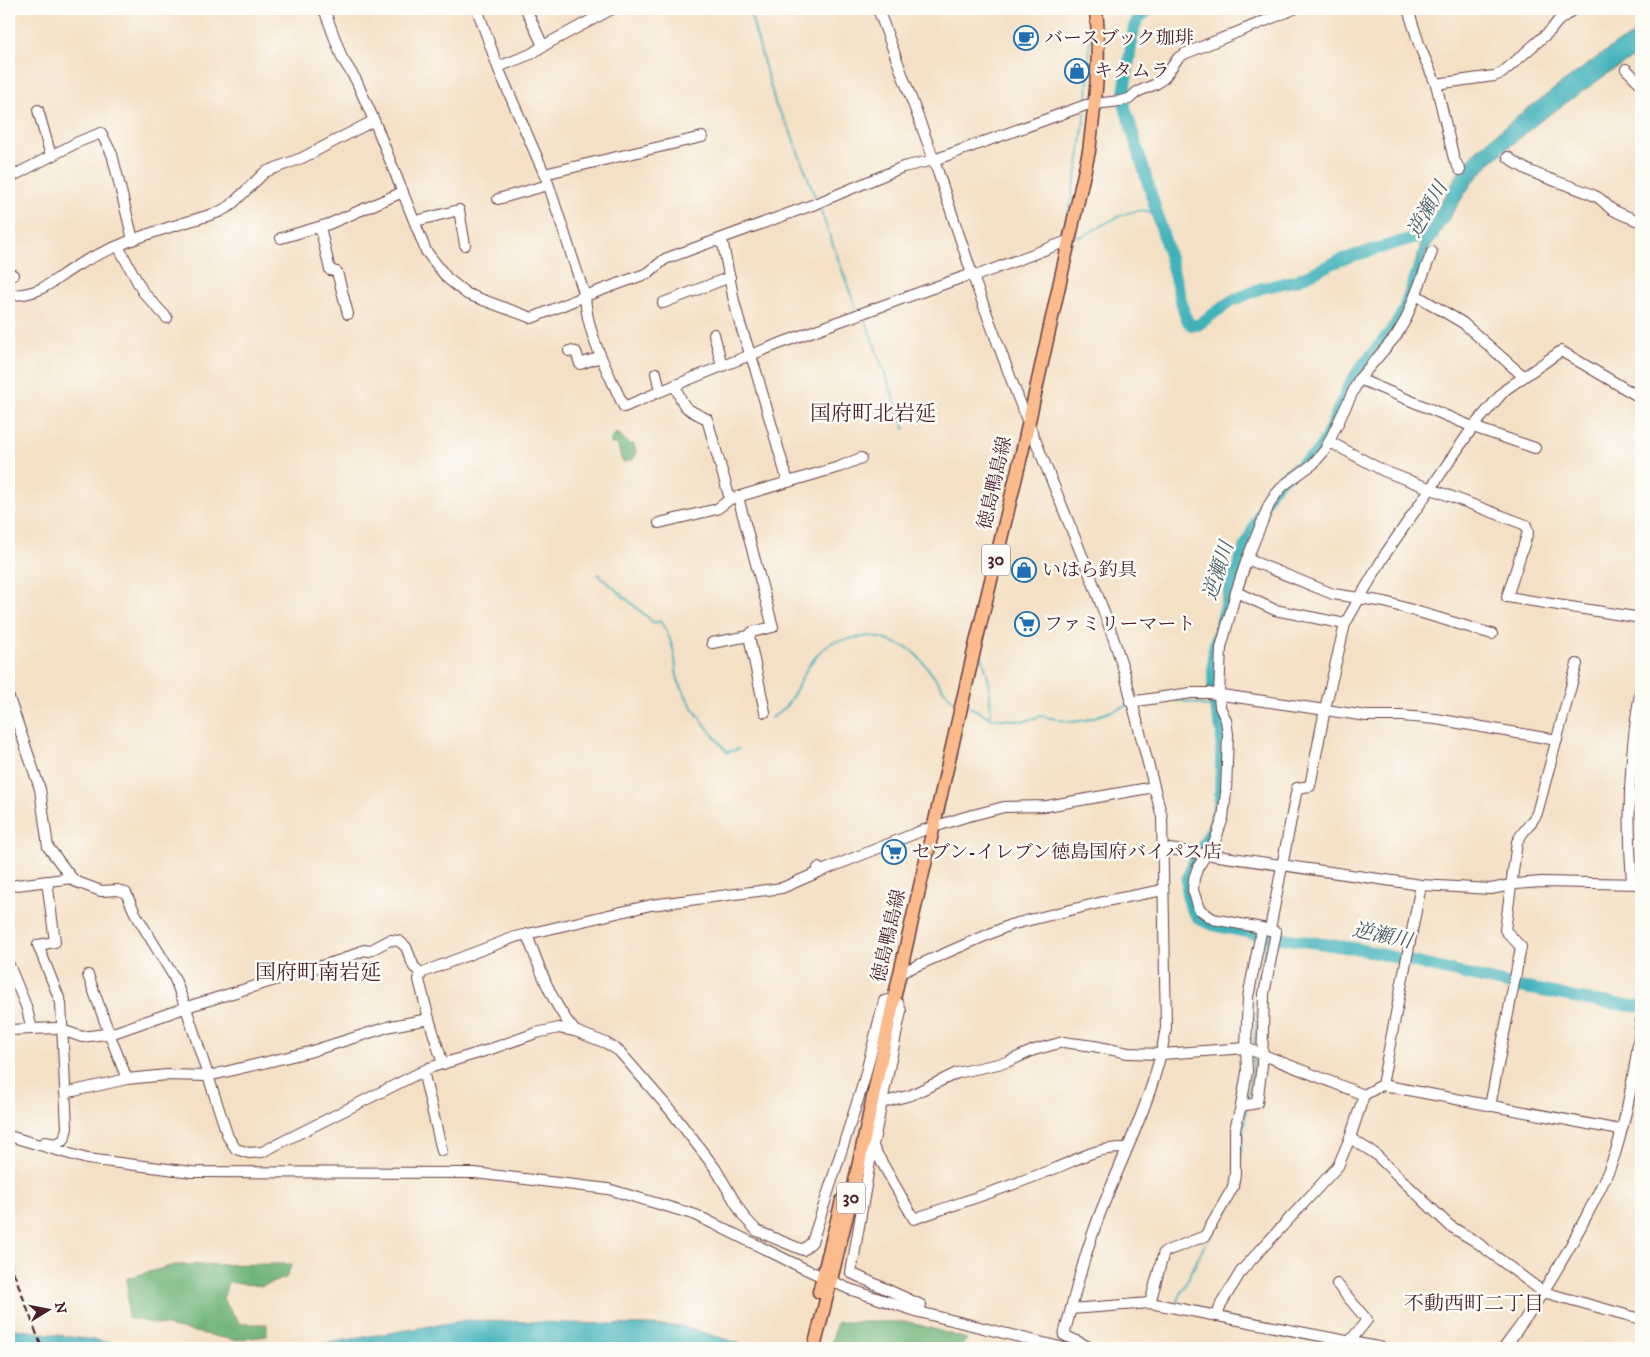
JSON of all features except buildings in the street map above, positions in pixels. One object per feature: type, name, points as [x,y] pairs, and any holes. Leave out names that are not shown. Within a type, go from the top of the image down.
[{"type":"main road","name":"徳島鴨島線","points":[[814,1348],[836,1220],[876,1106],[894,998],[1089,151],[1096,103],[1098,58],[1096,9]]},
{"type":"main road","name":"徳島鴨島線","points":[[806,1348],[826,1282]]},
{"type":"street","points":[[324,9],[342,58],[356,80],[374,121],[426,251],[446,278],[467,294],[532,318],[648,273],[666,259],[814,204],[903,167],[934,160],[1077,108],[1096,103],[1124,100],[1164,78],[1178,58],[1184,54],[1294,9]]},
{"type":"street","points":[[477,9],[498,68],[544,174],[586,296],[586,310],[600,356],[624,407],[722,366],[859,314],[1070,240]]},
{"type":"street","points":[[526,9],[543,46]]},
{"type":"street","points":[[498,68],[531,54],[612,9]]},
{"type":"street","points":[[878,9],[934,160],[1017,396],[1112,634],[1124,671],[1130,702],[1162,817],[1166,1028],[1162,1054],[1148,1095],[1083,1262],[1064,1336],[1092,1348]]},
{"type":"street","points":[[1408,9],[1420,47],[1436,84],[1454,159],[1460,170]]},
{"type":"street","points":[[1436,84],[1494,76],[1502,73],[1550,31],[1558,21],[1574,9]]},
{"type":"street","points":[[1626,69],[1641,84]]},
{"type":"street","points":[[42,113],[51,156]]},
{"type":"street","points":[[9,295],[30,293],[47,287],[78,264],[118,246],[219,212],[230,206],[265,172],[302,158],[374,121]]},
{"type":"street","points":[[9,178],[78,142],[101,133],[112,154],[133,240]]},
{"type":"street","points":[[544,174],[702,137]]},
{"type":"street","points":[[1508,157],[1515,164],[1598,197],[1611,209],[1641,222]]},
{"type":"street","points":[[498,199],[548,185]]},
{"type":"street","points":[[281,238],[320,226],[403,192]]},
{"type":"street","points":[[416,222],[459,210],[465,245]]},
{"type":"street","points":[[320,226],[330,270],[337,272],[348,314]]},
{"type":"street","points":[[716,241],[723,244],[738,316],[788,482]]},
{"type":"street","points":[[118,246],[143,292],[168,318]]},
{"type":"street","points":[[1267,933],[1213,919],[1199,909],[1193,890],[1194,878],[1201,853],[1215,841],[1223,818],[1228,734],[1226,720],[1215,694],[1221,648],[1236,592],[1268,505],[1276,494],[1317,460],[1330,442],[1359,379],[1396,336],[1406,319],[1432,252]]},
{"type":"street","points":[[663,303],[730,277]]},
{"type":"street","points":[[1416,295],[1463,323],[1523,376]]},
{"type":"street","points":[[714,334],[722,366]]},
{"type":"street","points":[[569,351],[576,352],[580,364],[600,356]]},
{"type":"street","points":[[1246,1104],[1257,1102],[1262,1066],[1254,1051],[1248,998],[1267,933],[1298,788],[1310,786],[1346,624],[1359,599],[1386,553],[1473,427],[1505,390],[1523,376],[1561,351],[1641,398]]},
{"type":"street","points":[[656,374],[660,391]]},
{"type":"street","points":[[1359,379],[1473,427],[1535,448]]},
{"type":"street","points":[[675,385],[681,401],[687,410],[707,419],[734,498],[773,627],[752,632],[749,636],[712,643]]},
{"type":"street","points":[[1330,442],[1384,471],[1526,525],[1528,532],[1507,597],[1641,618]]},
{"type":"street","points":[[660,522],[717,509],[734,498],[832,470],[861,458]]},
{"type":"street","points":[[1247,559],[1333,594],[1385,602],[1492,634]]},
{"type":"street","points":[[1236,592],[1275,610],[1346,624]]},
{"type":"street","points":[[749,636],[765,712]]},
{"type":"street","points":[[1490,1106],[1520,947],[1505,930],[1516,842],[1531,824],[1537,813],[1577,664]]},
{"type":"street","points":[[1162,848],[1421,885],[1491,889],[1541,882],[1637,884],[1629,848],[1629,781],[1634,725],[1641,692]]},
{"type":"street","points":[[1130,702],[1191,693],[1215,694],[1368,716],[1436,719],[1557,740]]},
{"type":"street","points":[[9,698],[40,789],[48,847],[72,878],[88,887],[101,891],[118,890],[126,893],[135,913],[174,977],[228,1137],[236,1149],[249,1153],[262,1152],[423,1071],[536,1033],[560,1028],[575,1031],[606,1043],[619,1051],[671,1110],[715,1168],[744,1217],[757,1231],[803,1250],[812,1242],[863,1084],[884,1002],[894,998]]},
{"type":"street","points":[[420,973],[527,934],[651,905],[782,888],[818,870],[921,831],[1004,808],[1047,806],[1154,787]]},
{"type":"street","points":[[9,886],[72,878]]},
{"type":"street","points":[[34,1143],[42,1141],[54,1144],[64,1140],[67,1128],[61,1002],[38,945],[55,942],[47,881]]},
{"type":"street","points":[[1382,1085],[1421,885]]},
{"type":"street","points":[[900,973],[1010,925],[1111,900],[1163,890]]},
{"type":"street","points":[[1150,1303],[1164,1252],[1205,1236],[1232,1187],[1235,1174],[1235,1129],[1246,1104],[1247,1072],[1254,1051],[1264,994],[1267,933]]},
{"type":"street","points":[[527,934],[548,990],[575,1031]]},
{"type":"street","points":[[9,1030],[56,1028],[82,1037],[109,1033],[344,959],[364,950],[370,951],[390,940],[399,941],[406,947],[414,967],[420,973]]},
{"type":"street","points":[[9,965],[26,1006],[32,1029]]},
{"type":"street","points":[[420,973],[419,980],[428,1019],[443,1064]]},
{"type":"street","points":[[88,975],[127,1079]]},
{"type":"street","points":[[65,1093],[127,1079],[167,1075],[208,1076],[308,1052],[391,1026],[428,1019]]},
{"type":"street","points":[[1504,1348],[1527,1318],[1575,1238],[1601,1187],[1615,1154],[1620,1130],[1638,1070],[1641,1020]]},
{"type":"street","points":[[919,1312],[921,1305],[851,1273],[873,1147],[876,1106],[911,1095],[956,1073],[1007,1062],[1034,1050],[1063,1042],[1128,1053],[1162,1054],[1254,1051],[1364,1094]]},
{"type":"street","points":[[423,1071],[442,1151]]},
{"type":"street","points":[[1217,1316],[1221,1304],[1242,1270],[1338,1166],[1350,1138],[1364,1094],[1382,1085],[1620,1130]]},
{"type":"street","points":[[9,1136],[87,1159],[192,1172],[475,1172],[608,1189],[696,1215],[826,1282],[919,1312],[1064,1348]]},
{"type":"street","points":[[1350,1138],[1374,1152],[1450,1226],[1475,1241],[1543,1292],[1641,1318]]},
{"type":"street","points":[[873,1147],[914,1219],[1052,1170],[1092,1152],[1111,1148],[1127,1148]]},
{"type":"street","points":[[1337,1284],[1367,1320],[1350,1341]]},
{"type":"street","points":[[1071,1310],[1150,1303],[1383,1348]]},
{"type":"green space","points":[[618,433],[630,445],[633,443],[636,451],[634,459],[626,462],[622,461],[617,444],[611,444],[611,439]]},
{"type":"green space","points":[[292,1264],[286,1278],[262,1286],[228,1282],[223,1299],[240,1324],[267,1324],[267,1336],[234,1340],[128,1318],[127,1278],[175,1265]]},
{"type":"green space","points":[[837,1322],[909,1322],[967,1339],[960,1348],[830,1348]]},
{"type":"water","points":[[1641,31],[1641,54],[1617,67],[1539,122],[1490,163],[1472,183],[1428,250],[1402,308],[1420,247],[1423,229],[1428,225],[1462,167],[1480,147],[1523,112],[1614,45]]},
{"type":"water","points":[[467,1320],[681,1326],[755,1348],[297,1348]]},
{"type":"water","points":[[9,1328],[148,1348],[9,1348]]},
{"type":"waterway","points":[[749,9],[776,106],[789,128],[816,199]]},
{"type":"waterway","points":[[1087,98],[1090,37],[1088,9]]},
{"type":"waterway","points":[[1149,9],[1138,19],[1134,27],[1124,93],[1125,107],[1164,237],[1186,319],[1191,325],[1198,325],[1231,301],[1262,288],[1297,280],[1340,260],[1416,237],[1433,235]]},
{"type":"waterway","points":[[1065,235],[1063,234],[1078,167],[1085,113]]},
{"type":"waterway","points":[[819,206],[857,311]]},
{"type":"waterway","points":[[1077,236],[1081,237],[1129,213],[1148,211],[1157,215]]},
{"type":"waterway","name":"逆瀬川","points":[[1419,267],[1403,312],[1393,329],[1360,368],[1350,384],[1325,440],[1312,457],[1284,477],[1270,491],[1241,557],[1213,652],[1213,697],[1222,732],[1220,800],[1213,827],[1192,866],[1187,880],[1187,895],[1191,908],[1199,919],[1213,925],[1267,936],[1359,949],[1515,986],[1579,999],[1641,1007]]},
{"type":"waterway","points":[[862,317],[866,322],[905,429]]},
{"type":"waterway","points":[[598,574],[654,623],[660,621],[670,639],[678,679],[683,692],[700,718],[727,752],[739,749]]},
{"type":"waterway","points":[[771,718],[786,705],[795,693],[809,665],[825,647],[833,642],[867,636],[893,642],[913,652],[954,701]]},
{"type":"waterway","points":[[982,656],[989,681],[991,717]]},
{"type":"waterway","points":[[1175,700],[1196,703],[1215,709]]},
{"type":"waterway","points":[[970,707],[991,718],[1025,721],[1041,716],[1071,722],[1086,720],[1126,706]]},
{"type":"waterway","points":[[1254,1048],[1260,980],[1267,936]]},
{"type":"waterway","points":[[1247,1100],[1254,1055]]},
{"type":"waterway","points":[[1240,1157],[1246,1110]]},
{"type":"waterway","points":[[1177,1302],[1204,1246],[1230,1207],[1236,1191]]},
{"type":"railway","points":[[9,1260],[42,1348]]},
{"type":"place","name":"バースブック珈琲","points":[[1026,38]]},
{"type":"place","name":"キタムラ","points":[[1077,71]]},
{"type":"place","name":"いはら釣具","points":[[1024,570]]},
{"type":"place","name":"ファミリーマート","points":[[1027,624]]},
{"type":"place","name":"セブン-イレブン徳島国府バイパス店","points":[[894,852]]},
{"type":"district","name":"国府町北岩延","points":[[873,414]]},
{"type":"district","name":"国府町南岩延","points":[[318,973]]},
{"type":"district","name":"不動西町二丁目","points":[[1474,1304]]}]
